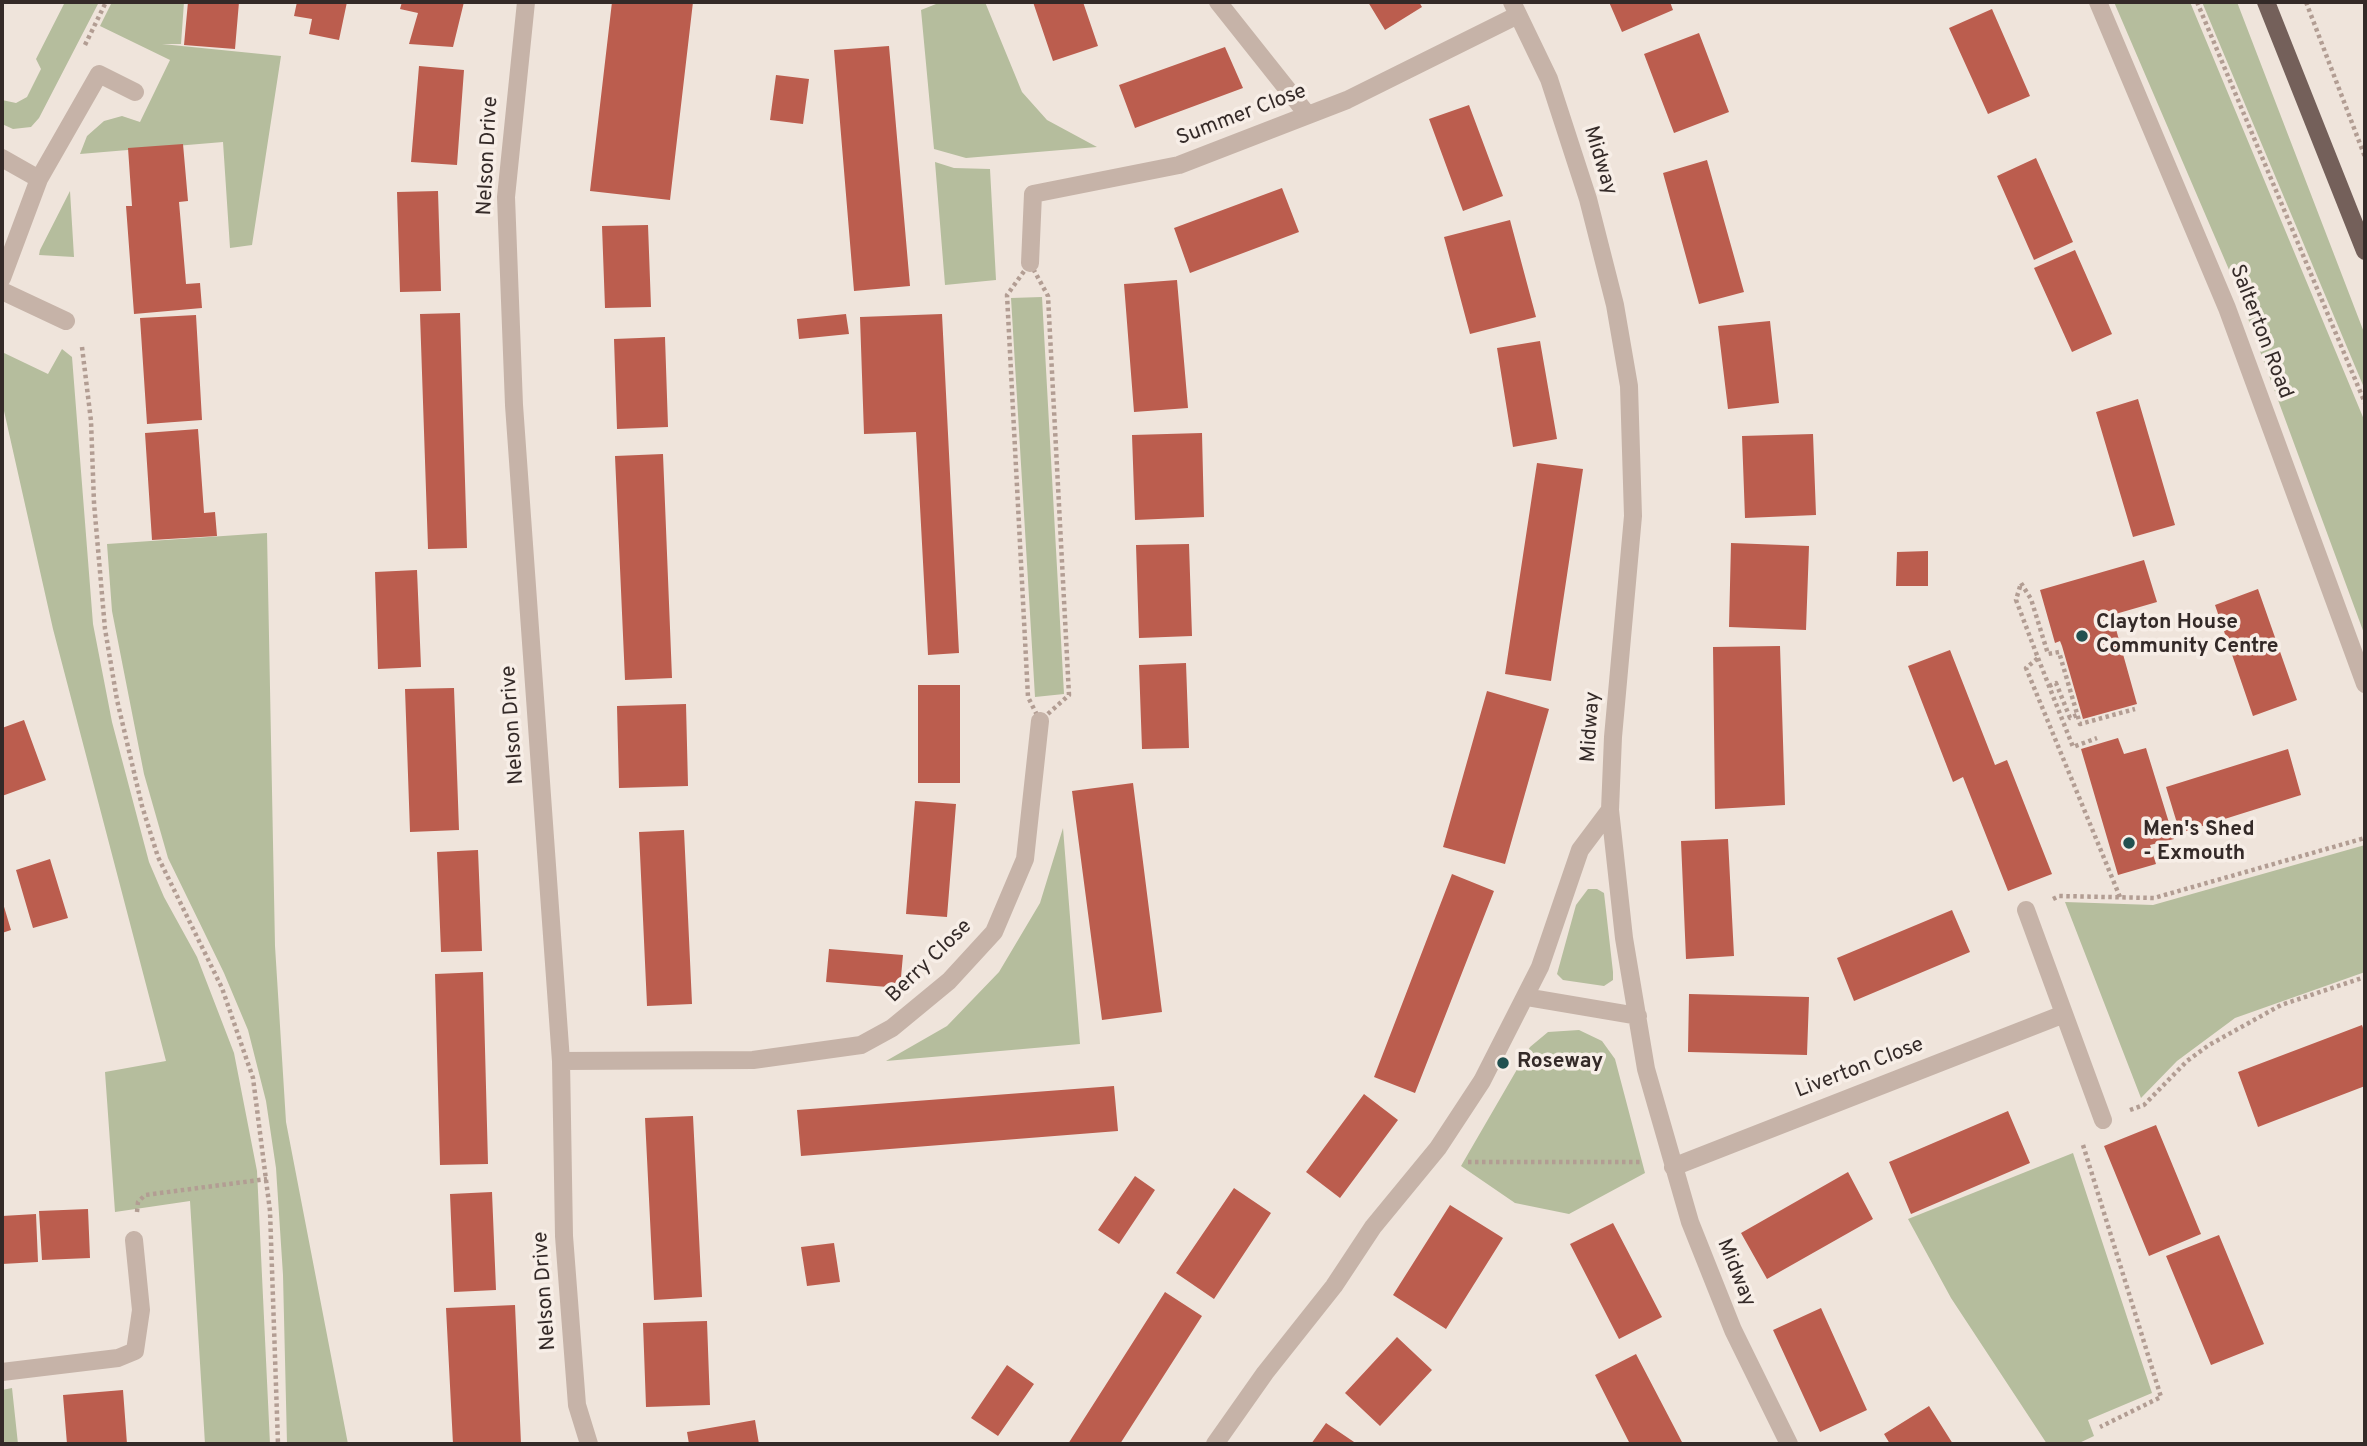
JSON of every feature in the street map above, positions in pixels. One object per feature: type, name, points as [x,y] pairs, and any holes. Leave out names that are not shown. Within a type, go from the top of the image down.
[{"type":"main road","points":[[2266,2],[2365,251]]},
{"type":"street","name":"Nelson Drive","points":[[526,2],[506,197],[514,405],[561,1061],[564,1236],[577,1405],[589,1444]]},
{"type":"street","points":[[1218,2],[1307,114]]},
{"type":"street","name":"Salterton Road","points":[[2098,2],[2227,308],[2365,684]]},
{"type":"street","name":"Summer Close","points":[[1030,263],[1032,194],[1179,165],[1347,100],[1515,8]]},
{"type":"street","name":"Midway","points":[[1515,8],[1549,79],[1588,199],[1615,305],[1629,386],[1633,516],[1613,737],[1610,810],[1624,938],[1646,1069],[1690,1222],[1733,1330],[1789,1444]]},
{"type":"street","points":[[2,278],[39,179],[99,74],[135,92]]},
{"type":"street","points":[[2,158],[39,179]]},
{"type":"street","points":[[2,290],[65,321]]},
{"type":"street","name":"Berry Close","points":[[561,1061],[753,1060],[861,1045],[892,1028],[949,981],[994,932],[1025,859],[1040,721]]},
{"type":"street","points":[[1215,1444],[1265,1373],[1334,1286],[1373,1227],[1438,1147],[1482,1081],[1540,967],[1580,850],[1610,810]]},
{"type":"street","points":[[2026,910],[2103,1120]]},
{"type":"street","points":[[1526,997],[1638,1016]]},
{"type":"street","name":"Liverton Close","points":[[1673,1167],[2064,1014]]},
{"type":"street","points":[[2,1372],[118,1357],[135,1351],[141,1310],[134,1240]]},
{"type":"path","points":[[2197,2],[2365,403]]},
{"type":"path","points":[[2306,2],[2365,156]]},
{"type":"path","points":[[1030,263],[1048,296],[1069,695],[1040,721],[1028,697],[1007,295],[1030,263]]},
{"type":"path","points":[[65,321],[80,338],[86,370],[105,629],[117,700],[139,794],[158,857],[222,988],[253,1078],[267,1179],[278,1444]]},
{"type":"path","points":[[2097,738],[2073,747],[2017,600],[2021,583],[2032,599],[2048,654],[2059,652],[2080,724],[2135,709]]},
{"type":"path","points":[[2038,658],[2026,668],[2119,897]]},
{"type":"path","points":[[2049,686],[2056,683],[2070,718],[2077,715]]},
{"type":"path","points":[[2026,910],[2060,896],[2154,898],[2365,838]]},
{"type":"path","points":[[2100,1427],[2161,1397],[2078,1130],[2144,1105],[2187,1061],[2221,1038],[2281,1005],[2365,977]]},
{"type":"path","points":[[1438,1147],[1469,1162],[1645,1162],[1670,1149]]},
{"type":"path","points":[[134,1240],[138,1202],[145,1195],[267,1179]]},
{"type":"green space","points":[[65,2],[99,2],[39,118],[31,127],[13,129],[2,124],[2,100],[16,103],[27,97],[41,69],[36,59]]},
{"type":"green space","points":[[112,2],[184,2],[181,44],[162,44],[281,56],[252,245],[230,248],[223,142],[80,154],[87,136],[104,121],[122,116],[140,122],[170,60],[100,26]]},
{"type":"green space","points":[[941,2],[985,2],[1022,92],[1047,120],[1097,147],[966,158],[934,149],[921,10]]},
{"type":"green space","points":[[2114,2],[2190,2],[2365,422],[2365,636],[2236,286]]},
{"type":"green space","points":[[2202,2],[2237,2],[2365,335],[2365,390]]},
{"type":"green space","points":[[935,162],[954,168],[990,169],[996,280],[945,285]]},
{"type":"green space","points":[[70,191],[74,257],[39,255],[40,250]]},
{"type":"green space","points":[[1042,297],[1064,694],[1035,697],[1011,298]]},
{"type":"green space","points":[[62,349],[72,357],[93,624],[112,722],[149,862],[164,897],[197,957],[234,1053],[257,1171],[270,1444],[205,1444],[190,1201],[115,1212],[105,1072],[166,1061],[53,629],[2,402],[2,352],[48,374]]},
{"type":"green space","points":[[267,533],[275,946],[286,1122],[348,1444],[287,1444],[283,1275],[276,1168],[266,1101],[248,1030],[224,973],[168,858],[144,774],[112,611],[107,544]]},
{"type":"green space","points":[[1063,828],[1080,1044],[886,1061],[947,1026],[999,972],[1040,903]]},
{"type":"green space","points":[[2365,845],[2365,972],[2235,1018],[2177,1061],[2141,1098],[2065,902],[2153,905]]},
{"type":"green space","points":[[1588,889],[1597,889],[1604,893],[1613,980],[1604,986],[1563,980],[1557,974],[1576,905]]},
{"type":"green space","points":[[1579,1030],[1602,1041],[1615,1059],[1645,1173],[1569,1214],[1515,1203],[1461,1166],[1530,1047],[1548,1032]]},
{"type":"green space","points":[[2073,1153],[2152,1393],[2088,1420],[2094,1436],[2077,1444],[2047,1444],[1951,1298],[1908,1219]]},
{"type":"green space","points":[[12,1388],[18,1444],[2,1444],[2,1390]]},
{"type":"building","points":[[188,2],[239,2],[235,49],[184,45]]},
{"type":"building","points":[[297,2],[347,2],[339,40],[309,34],[312,19],[294,16]]},
{"type":"building","points":[[402,2],[464,2],[453,47],[409,44],[418,13],[400,9]]},
{"type":"building","points":[[612,2],[693,2],[670,200],[590,191]]},
{"type":"building","points":[[1033,2],[1083,2],[1098,46],[1053,61]]},
{"type":"building","points":[[1368,2],[1419,2],[1422,7],[1385,30]]},
{"type":"building","points":[[1609,2],[1670,2],[1673,10],[1622,32]]},
{"type":"building","points":[[1992,9],[2030,96],[1988,114],[1949,28]]},
{"type":"building","points":[[1699,33],[1729,112],[1674,133],[1644,54]]},
{"type":"building","points":[[889,46],[910,286],[854,291],[834,50]]},
{"type":"building","points":[[1225,47],[1243,88],[1135,128],[1119,85]]},
{"type":"building","points":[[419,66],[464,70],[457,165],[411,162]]},
{"type":"building","points":[[776,75],[809,79],[803,124],[770,120]]},
{"type":"building","points":[[1469,105],[1503,196],[1463,211],[1429,119]]},
{"type":"building","points":[[183,144],[188,201],[179,202],[186,284],[200,283],[202,308],[134,314],[126,206],[132,206],[128,148]]},
{"type":"building","points":[[2036,158],[2073,242],[2034,260],[1997,176]]},
{"type":"building","points":[[1707,160],[1744,292],[1699,304],[1663,173]]},
{"type":"building","points":[[1282,188],[1299,232],[1190,273],[1174,228]]},
{"type":"building","points":[[438,191],[441,291],[400,292],[397,192]]},
{"type":"building","points":[[1510,220],[1536,317],[1470,334],[1444,237]]},
{"type":"building","points":[[648,225],[651,307],[605,308],[602,226]]},
{"type":"building","points":[[2075,250],[2112,334],[2072,352],[2034,268]]},
{"type":"building","points":[[1177,280],[1188,408],[1134,412],[1124,284]]},
{"type":"building","points":[[460,313],[467,548],[428,549],[420,314]]},
{"type":"building","points":[[846,314],[849,334],[799,339],[797,319]]},
{"type":"building","points":[[942,314],[959,653],[928,655],[916,432],[864,434],[860,317]]},
{"type":"building","points":[[196,315],[202,420],[147,424],[140,318]]},
{"type":"building","points":[[1770,321],[1779,403],[1728,409],[1718,326]]},
{"type":"building","points":[[665,337],[668,427],[617,429],[614,339]]},
{"type":"building","points":[[1540,341],[1557,439],[1513,447],[1497,348]]},
{"type":"building","points":[[2138,399],[2175,525],[2133,537],[2096,412]]},
{"type":"building","points":[[198,429],[204,513],[215,512],[217,536],[152,540],[145,433]]},
{"type":"building","points":[[1202,433],[1204,517],[1135,520],[1132,435]]},
{"type":"building","points":[[1813,434],[1816,515],[1745,518],[1742,436]]},
{"type":"building","points":[[663,454],[672,678],[625,680],[615,456]]},
{"type":"building","points":[[1537,463],[1583,469],[1551,681],[1505,674]]},
{"type":"building","points":[[1731,543],[1809,546],[1806,630],[1729,627]]},
{"type":"building","points":[[1189,544],[1192,636],[1139,638],[1136,545]]},
{"type":"building","points":[[1928,551],[1928,586],[1896,586],[1897,552]]},
{"type":"building","points":[[2144,560],[2157,602],[2112,615],[2137,704],[2083,719],[2062,646],[2060,641],[2055,643],[2040,590]]},
{"type":"building","points":[[417,570],[421,667],[378,669],[375,572]]},
{"type":"building","points":[[2258,589],[2297,700],[2253,716],[2215,605]]},
{"type":"building","points":[[1780,646],[1785,805],[1715,809],[1713,647]]},
{"type":"building","points":[[1950,650],[1995,765],[2007,760],[2052,874],[2008,891],[1963,777],[1953,782],[1908,666]]},
{"type":"building","points":[[1186,663],[1189,748],[1142,749],[1139,665]]},
{"type":"building","points":[[918,685],[960,685],[960,783],[918,783]]},
{"type":"building","points":[[454,688],[459,830],[410,832],[405,689]]},
{"type":"building","points":[[1487,691],[1549,709],[1505,864],[1443,847]]},
{"type":"building","points":[[686,704],[688,786],[619,788],[617,706]]},
{"type":"building","points":[[24,720],[46,780],[2,796],[2,728]]},
{"type":"building","points":[[2118,738],[2124,754],[2146,748],[2174,839],[2150,845],[2156,864],[2118,875],[2081,749]]},
{"type":"building","points":[[2288,749],[2301,795],[2180,833],[2166,787]]},
{"type":"building","points":[[1133,783],[1162,1012],[1102,1020],[1072,791]]},
{"type":"building","points":[[915,801],[956,804],[947,917],[906,914]]},
{"type":"building","points":[[684,830],[692,1004],[647,1006],[639,832]]},
{"type":"building","points":[[1728,839],[1734,956],[1686,959],[1681,841]]},
{"type":"building","points":[[478,850],[482,951],[441,952],[437,852]]},
{"type":"building","points":[[50,859],[68,918],[33,928],[16,870]]},
{"type":"building","points":[[1452,874],[1494,891],[1415,1093],[1374,1077]]},
{"type":"building","points":[[2,900],[11,930],[2,933]]},
{"type":"building","points":[[1952,910],[1970,952],[1854,1001],[1837,958]]},
{"type":"building","points":[[829,949],[903,955],[900,988],[826,982]]},
{"type":"building","points":[[483,972],[488,1164],[440,1165],[435,974]]},
{"type":"building","points":[[1689,994],[1809,997],[1807,1055],[1688,1052]]},
{"type":"building","points":[[2362,1025],[2365,1034],[2365,1086],[2258,1127],[2238,1072]]},
{"type":"building","points":[[1114,1086],[1118,1131],[801,1156],[797,1110]]},
{"type":"building","points":[[1364,1094],[1398,1120],[1340,1198],[1306,1172]]},
{"type":"building","points":[[2008,1111],[2030,1163],[1911,1214],[1889,1162]]},
{"type":"building","points":[[693,1116],[702,1297],[654,1300],[645,1118]]},
{"type":"building","points":[[2156,1125],[2201,1234],[2149,1256],[2104,1146]]},
{"type":"building","points":[[1848,1172],[1873,1219],[1767,1279],[1741,1233]]},
{"type":"building","points":[[1135,1176],[1155,1190],[1119,1244],[1098,1230]]},
{"type":"building","points":[[1234,1188],[1271,1213],[1214,1299],[1176,1273]]},
{"type":"building","points":[[492,1192],[496,1290],[454,1292],[450,1194]]},
{"type":"building","points":[[1450,1205],[1503,1238],[1446,1329],[1393,1295]]},
{"type":"building","points":[[88,1209],[90,1258],[42,1260],[39,1211]]},
{"type":"building","points":[[36,1214],[38,1262],[2,1264],[2,1216]]},
{"type":"building","points":[[1613,1223],[1662,1317],[1619,1339],[1570,1244]]},
{"type":"building","points":[[2219,1235],[2264,1344],[2211,1365],[2166,1256]]},
{"type":"building","points":[[834,1243],[840,1282],[807,1286],[801,1247]]},
{"type":"building","points":[[1165,1292],[1202,1316],[1120,1444],[1068,1444]]},
{"type":"building","points":[[515,1305],[521,1444],[453,1444],[446,1308]]},
{"type":"building","points":[[1821,1308],[1867,1410],[1820,1432],[1773,1330]]},
{"type":"building","points":[[707,1321],[710,1405],[646,1407],[643,1323]]},
{"type":"building","points":[[1397,1337],[1432,1370],[1380,1426],[1345,1393]]},
{"type":"building","points":[[1636,1354],[1683,1444],[1630,1444],[1595,1375]]},
{"type":"building","points":[[1007,1365],[1034,1384],[998,1436],[971,1418]]},
{"type":"building","points":[[123,1390],[127,1444],[67,1444],[63,1395]]},
{"type":"building","points":[[1929,1406],[1953,1444],[1890,1444],[1884,1434]]},
{"type":"building","points":[[755,1420],[759,1444],[689,1444],[687,1432]]},
{"type":"building","points":[[1326,1423],[1357,1444],[1311,1444]]},
{"type":"place","name":"Clayton House Community Centre","points":[[2082,636]]},
{"type":"place","name":"Men's Shed - Exmouth","points":[[2129,843]]},
{"type":"place","name":"Roseway","points":[[1503,1063]]}]
